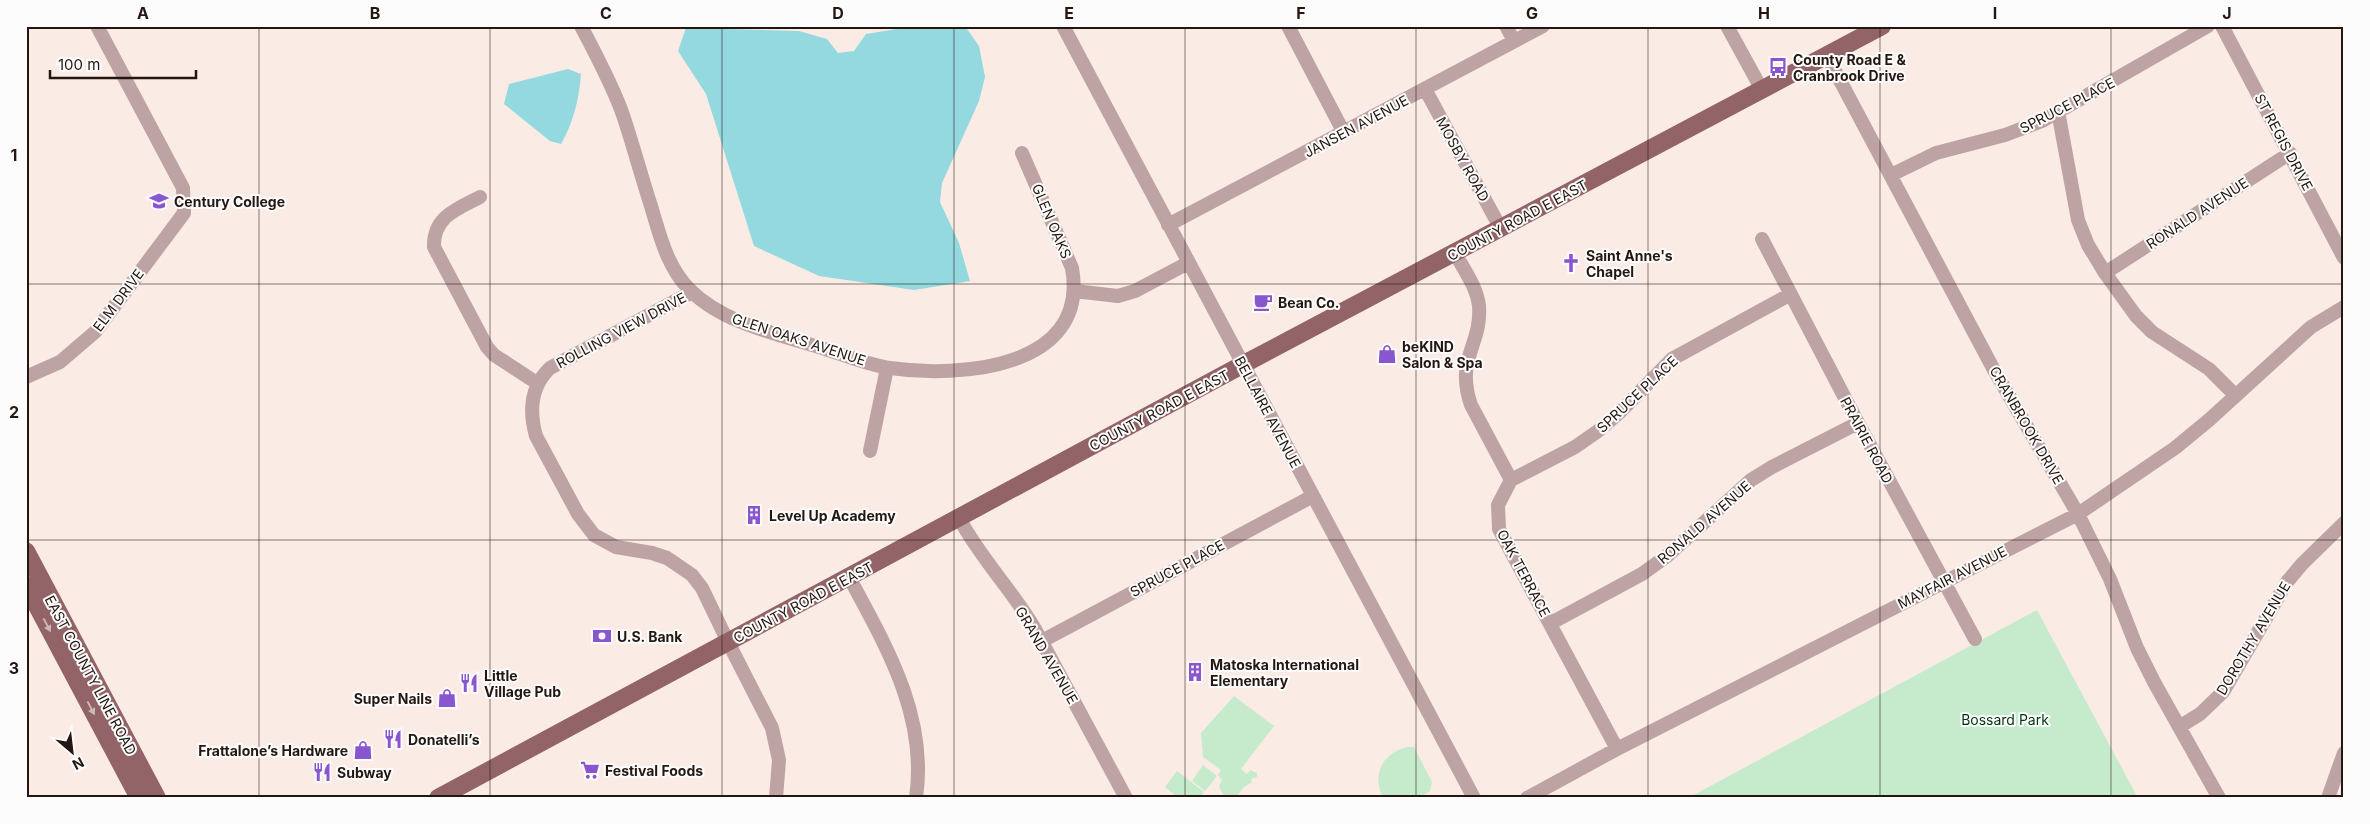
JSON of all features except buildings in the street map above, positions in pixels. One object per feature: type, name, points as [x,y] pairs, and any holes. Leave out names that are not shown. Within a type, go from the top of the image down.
[{"type":"main road","name":"COUNTY ROAD E EAST","points":[[438,798],[1242,365],[1882,26]]},
{"type":"main road","name":"EAST COUNTY LINE ROAD","points":[[26,551],[157,798]]},
{"type":"main road","name":"EAST COUNTY LINE ROAD","points":[[26,585],[139,798]]},
{"type":"street","name":"ELM DRIVE","points":[[26,377],[60,362],[95,332],[184,213],[183,188],[97,26]]},
{"type":"street","name":"GLEN OAKS AVENUE","points":[[581,26],[610,83],[623,115],[665,253],[673,268],[692,292],[708,304],[744,322],[887,368],[930,371],[968,369],[1015,360],[1028,355],[1050,339],[1060,328],[1068,314],[1074,291]]},
{"type":"street","name":"BELLAIRE AVENUE","points":[[1063,26],[1474,798]]},
{"type":"street","points":[[1288,26],[1344,132]]},
{"type":"street","points":[[1506,26],[1514,41]]},
{"type":"street","name":"JANSEN AVENUE","points":[[1168,225],[1543,26]]},
{"type":"street","points":[[1727,26],[1762,90]]},
{"type":"street","name":"SPRUCE PLACE","points":[[1890,174],[1936,154],[2029,127],[2118,79],[2208,26]]},
{"type":"street","name":"ST REGIS DRIVE","points":[[2222,26],[2344,258]]},
{"type":"street","name":"CRANBROOK DRIVE","points":[[1827,56],[1994,370],[2078,514],[2110,579],[2137,648],[2219,798]]},
{"type":"street","name":"MOSBY ROAD","points":[[1425,89],[1501,229]]},
{"type":"street","points":[[2058,111],[2078,220],[2088,245],[2104,273],[2136,316],[2152,332],[2209,369],[2235,395]]},
{"type":"street","name":"GLEN OAKS","points":[[1022,153],[1072,268],[1074,291]]},
{"type":"street","name":"RONALD AVENUE","points":[[2104,273],[2290,154]]},
{"type":"street","points":[[480,197],[446,216],[440,222],[433,238],[434,247],[487,347],[494,355],[537,383],[532,409],[536,436],[584,524],[605,542],[621,548],[662,556],[686,571],[702,588],[772,728],[779,760],[780,776],[776,798]]},
{"type":"street","name":"PRAIRIE ROAD","points":[[1762,239],[1858,423],[1975,639]]},
{"type":"street","points":[[1455,253],[1472,284],[1479,305],[1477,326],[1465,364],[1466,392],[1511,480]]},
{"type":"street","points":[[1074,291],[1118,296],[1136,291],[1188,263]]},
{"type":"street","name":"ROLLING VIEW DRIVE","points":[[537,383],[550,368],[692,292]]},
{"type":"street","name":"SPRUCE PLACE","points":[[1511,480],[1575,447],[1598,431],[1619,414],[1672,359],[1690,347],[1791,294]]},
{"type":"street","name":"MAYFAIR AVENUE","points":[[1527,798],[1617,749],[1943,581],[2078,514],[2176,448],[2311,327],[2344,307]]},
{"type":"street","points":[[870,451],[887,368]]},
{"type":"street","name":"RONALD AVENUE","points":[[1551,623],[1642,574],[1667,556],[1752,480],[1772,467],[1858,423]]},
{"type":"street","name":"OAK TERRACE","points":[[1511,480],[1498,505],[1499,528],[1617,749]]},
{"type":"street","name":"SPRUCE PLACE","points":[[1042,641],[1312,496]]},
{"type":"street","name":"GRAND AVENUE","points":[[958,518],[979,553],[1024,610],[1126,798]]},
{"type":"street","name":"DOROTHY AVENUE","points":[[2179,727],[2200,714],[2223,692],[2287,582],[2302,564],[2344,523]]},
{"type":"street","points":[[849,577],[887,648],[907,697],[917,745],[916,798]]},
{"type":"street","points":[[2328,798],[2344,753]]},
{"type":"green space","name":"Bossard Park","points":[[2037,610],[2138,798],[1688,798]]},
{"type":"green space","points":[[1234,696],[1274,726],[1241,769],[1247,774],[1250,770],[1257,773],[1257,777],[1251,779],[1252,782],[1243,788],[1236,798],[1227,797],[1224,794],[1219,786],[1222,780],[1218,775],[1221,770],[1203,757],[1201,733]]},
{"type":"green space","points":[[1407,747],[1414,747],[1432,782],[1430,791],[1419,798],[1383,798],[1378,781],[1382,766],[1391,754]]},
{"type":"green space","points":[[1203,765],[1217,776],[1205,791],[1192,781]]},
{"type":"green space","points":[[1177,771],[1204,792],[1200,798],[1178,798],[1165,787]]},
{"type":"water","points":[[915,26],[967,29],[979,46],[985,77],[979,101],[942,183],[940,202],[959,243],[970,281],[914,290],[819,276],[754,246],[706,94],[678,51],[686,28],[799,31],[827,39],[838,53],[854,51],[866,34]]},
{"type":"water","points":[[568,69],[581,74],[575,110],[561,144],[550,141],[504,104],[509,84]]},
{"type":"place","name":"County Road E & Cranbrook Drive","points":[[1778,67]]},
{"type":"place","name":"Century College","points":[[159,201]]},
{"type":"place","name":"Saint Anne's Chapel","points":[[1571,263]]},
{"type":"place","name":"Bean Co.","points":[[1263,302]]},
{"type":"place","name":"beKIND Salon & Spa","points":[[1387,354]]},
{"type":"place","name":"Level Up Academy","points":[[754,515]]},
{"type":"place","name":"U.S. Bank","points":[[602,636]]},
{"type":"place","name":"Matoska International Elementary","points":[[1195,672]]},
{"type":"place","name":"Little Village Pub","points":[[469,683]]},
{"type":"place","name":"Super Nails","points":[[447,698]]},
{"type":"place","name":"Donatelli’s","points":[[393,739]]},
{"type":"place","name":"Frattalone’s Hardware","points":[[363,750]]},
{"type":"place","name":"Festival Foods","points":[[590,770]]},
{"type":"place","name":"Subway","points":[[322,772]]}]
